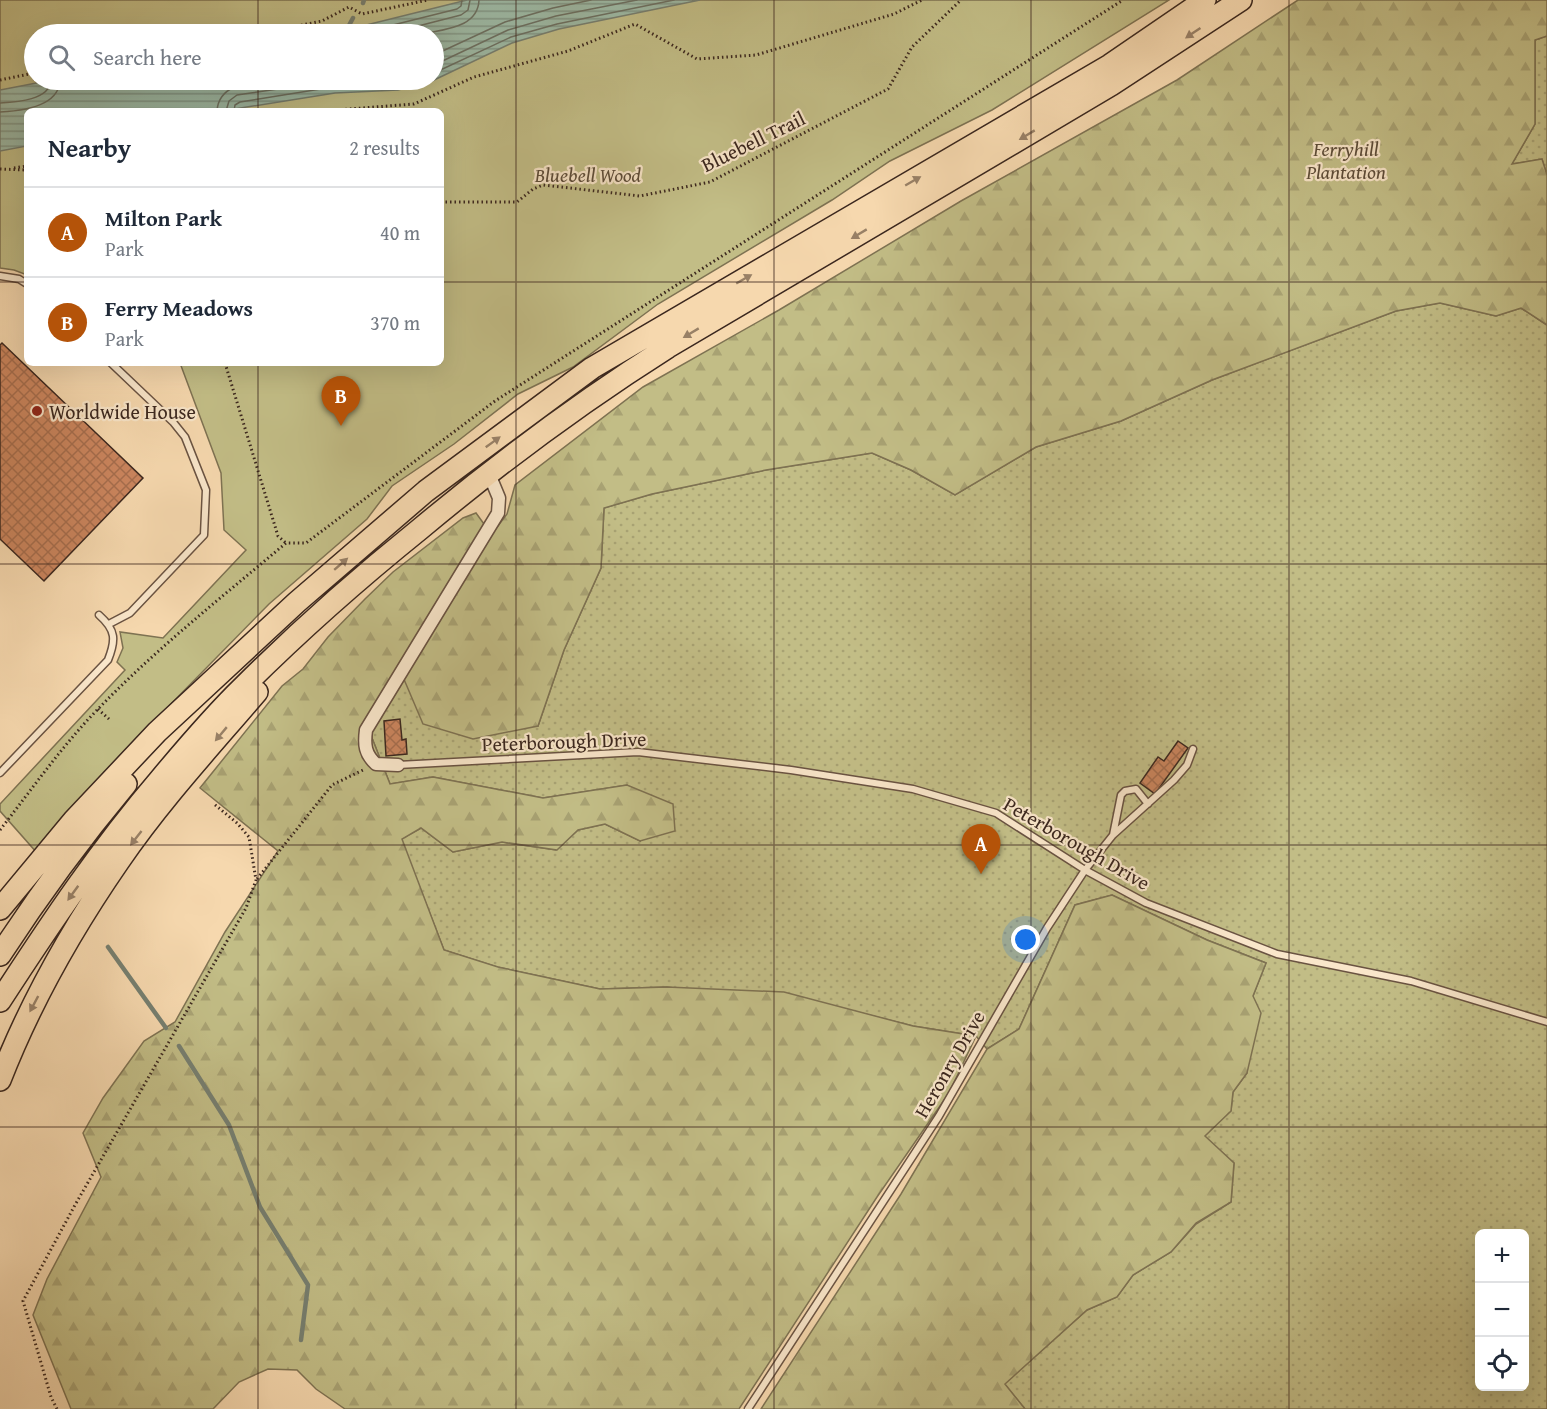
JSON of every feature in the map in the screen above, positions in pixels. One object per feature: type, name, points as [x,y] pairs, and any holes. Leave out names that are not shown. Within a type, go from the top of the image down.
[{"type":"highway","points":[[0,909],[74,820],[157,732],[297,602],[426,491],[592,368],[1110,65],[1205,0]]},
{"type":"highway","points":[[0,1001],[57,914],[159,780],[241,688],[351,585],[489,474],[607,386],[668,347],[1112,85],[1242,0]]},
{"type":"highway","points":[[0,955],[33,904],[87,831],[165,738],[297,602]]},
{"type":"highway","points":[[0,1080],[16,1039],[67,941],[119,860],[172,791],[261,687],[310,622]]},
{"type":"street","points":[[398,765],[376,764],[368,757],[364,743],[366,730],[498,513],[499,498],[489,474]]},
{"type":"lane","points":[[0,276],[24,282]]},
{"type":"lane","points":[[109,624],[130,613],[204,535],[206,490],[185,437],[114,366]]},
{"type":"lane","points":[[0,773],[108,660],[114,645],[112,630],[99,615]]},
{"type":"lane","name":"Heronry Drive","points":[[748,1409],[939,1116],[1047,928],[1085,870],[1113,835],[1174,780],[1187,765],[1193,749]]},
{"type":"lane","name":"Peterborough Drive","points":[[398,765],[638,752],[791,770],[913,789],[996,813],[1085,870],[1146,903],[1277,954],[1411,981],[1547,1022]]},
{"type":"lane","points":[[1113,835],[1121,795],[1125,791],[1136,789],[1148,804]]},
{"type":"path","points":[[310,24],[322,21],[349,7],[362,14],[428,0]]},
{"type":"path","points":[[362,108],[414,104],[474,77],[568,51],[635,24],[697,59],[756,55],[894,14],[922,0]]},
{"type":"path","name":"Bluebell Trail","points":[[444,202],[517,202],[533,189],[543,185],[640,196],[710,182],[888,88],[912,47],[961,0]]},
{"type":"path","points":[[0,830],[62,749],[98,709],[179,633],[286,543],[306,543],[495,401],[1104,14],[1122,0]]},
{"type":"path","points":[[0,80],[24,75]]},
{"type":"path","points":[[0,169],[24,168]]},
{"type":"path","points":[[226,366],[278,536],[286,543]]},
{"type":"path","points":[[98,709],[109,719]]},
{"type":"path","points":[[57,1409],[51,1397],[23,1301],[75,1205],[246,908],[256,880],[332,785],[376,764]]},
{"type":"path","points":[[214,804],[237,822],[249,837],[256,880]]},
{"type":"green space","name":"Bluebell Wood","points":[[0,0],[1169,0],[992,110],[890,161],[832,200],[658,304],[573,367],[518,394],[454,444],[392,486],[367,519],[269,604],[167,708],[38,854],[0,811],[0,804],[125,670],[117,662],[123,648],[120,632],[163,638],[246,550],[224,530],[221,473],[181,366],[444,366],[444,108],[24,108],[24,274],[0,268]]},
{"type":"green space","name":"Ferryhill Plantation","points":[[1298,0],[1547,0],[1547,36],[1535,40],[1535,124],[1512,164],[1542,159],[1547,175],[1547,325],[1521,308],[1496,316],[1440,303],[1396,311],[1212,380],[1121,421],[1036,447],[955,495],[911,470],[872,453],[766,470],[652,494],[604,508],[601,568],[564,650],[538,726],[473,739],[423,724],[403,677],[370,722],[372,738],[390,784],[433,777],[543,798],[627,785],[673,804],[675,831],[640,841],[605,824],[578,830],[557,850],[502,842],[453,852],[421,828],[402,839],[444,950],[498,967],[600,989],[667,987],[784,992],[913,1026],[976,1036],[949,1093],[877,1197],[739,1409],[345,1409],[316,1389],[297,1370],[268,1369],[239,1382],[213,1409],[71,1409],[33,1315],[47,1279],[101,1177],[83,1133],[103,1098],[144,1041],[175,1022],[225,932],[278,851],[200,788],[282,686],[303,669],[328,637],[393,572],[463,518],[476,513],[484,524],[498,526],[507,514],[515,485],[643,387],[779,310],[961,201],[1177,80]]},
{"type":"green space","points":[[1547,36],[1547,175],[1542,159],[1512,164],[1535,124],[1535,40]]},
{"type":"green space","points":[[1440,303],[1496,316],[1521,308],[1547,325],[1547,1409],[1025,1409],[1004,1384],[1087,1310],[1117,1297],[1133,1275],[1171,1252],[1196,1224],[1231,1202],[1234,1163],[1204,1136],[1231,1111],[1233,1092],[1247,1073],[1253,996],[1266,963],[1207,940],[1112,895],[1075,905],[1019,1029],[987,1049],[976,1036],[913,1026],[861,1013],[667,987],[600,989],[497,967],[444,950],[401,839],[421,828],[453,852],[502,842],[556,850],[578,830],[605,824],[640,841],[627,785],[543,798],[433,777],[390,784],[372,738],[369,722],[403,677],[538,726],[564,650],[601,568],[604,508],[652,494],[766,470],[872,453],[911,470],[955,495],[1036,447],[1121,421],[1212,380],[1396,311]]},
{"type":"green space","points":[[1112,895],[1207,940],[1266,963],[1253,996],[1261,1013],[1247,1073],[1233,1092],[1231,1111],[1205,1136],[1234,1163],[1231,1202],[1196,1223],[1171,1252],[1133,1275],[1117,1297],[1087,1310],[1005,1384],[1025,1409],[761,1409],[901,1194],[987,1049],[1019,1029],[1075,905]]},
{"type":"water","points":[[467,0],[700,0],[559,29],[512,43],[444,75],[444,24],[370,24]]},
{"type":"water","points":[[24,85],[24,90],[398,90],[335,93],[241,108],[24,108],[24,147],[0,151],[0,90]]},
{"type":"building","name":"Worldwide House","points":[[2,343],[143,478],[44,581],[0,539],[0,345]]},
{"type":"building","points":[[400,719],[402,740],[406,739],[407,754],[386,756],[384,721]]},
{"type":"building","points":[[1178,741],[1188,748],[1155,794],[1140,783],[1158,757],[1164,761]]},
{"type":"waterway","points":[[350,24],[353,18]]},
{"type":"waterway","points":[[108,947],[166,1028]]},
{"type":"waterway","points":[[179,1046],[229,1125],[260,1207],[308,1285],[301,1340]]},
{"type":"place","name":"Worldwide House","points":[[37,411]]},
{"type":"place","name":"Ferry Meadows","points":[[341,426]]},
{"type":"place","name":"Milton Park","points":[[981,874]]}]
